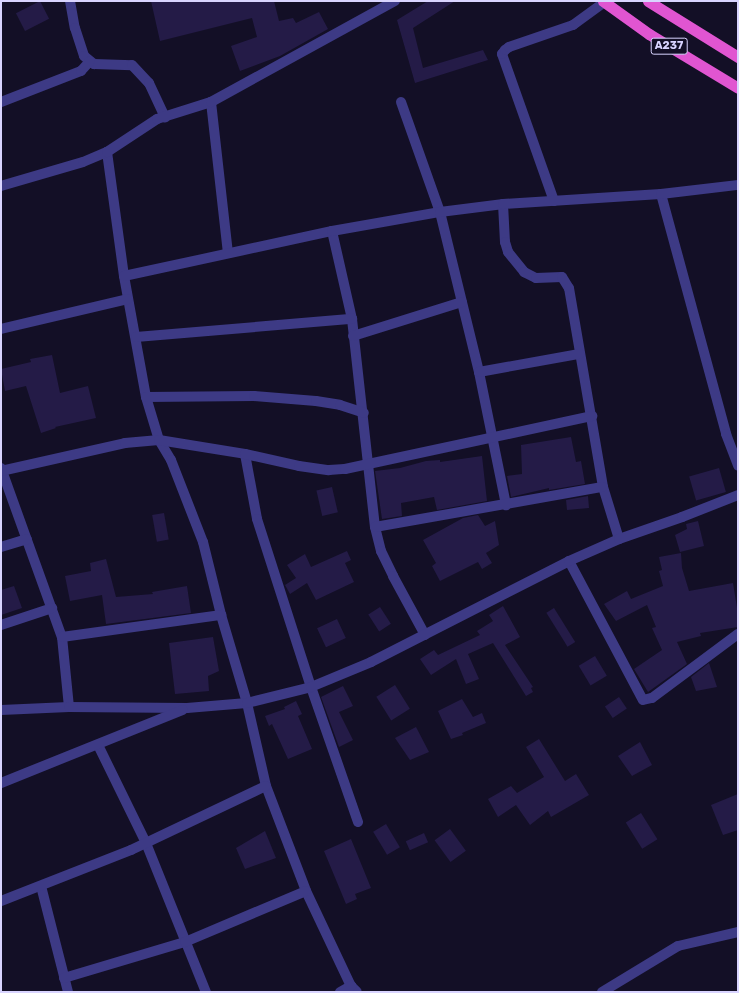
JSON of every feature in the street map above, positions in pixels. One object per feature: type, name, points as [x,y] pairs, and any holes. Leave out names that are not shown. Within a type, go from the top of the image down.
[{"type":"highway","name":"A237","points":[[648,1],[738,58]]},
{"type":"highway","name":"A237","points":[[604,2],[649,34],[738,88]]},
{"type":"street","points":[[70,1],[75,28],[84,56],[94,64],[132,65],[149,83],[165,117]]},
{"type":"street","points":[[1,186],[76,164],[107,152],[157,119],[211,102],[395,1]]},
{"type":"street","points":[[554,201],[502,54],[504,50],[573,25],[604,2]]},
{"type":"street","points":[[1,102],[81,71],[90,61]]},
{"type":"street","points":[[211,102],[228,253]]},
{"type":"street","points":[[401,102],[440,212],[479,372],[506,505]]},
{"type":"street","points":[[107,152],[124,276],[146,397],[159,440],[171,460],[203,542],[221,615],[247,703],[266,786],[306,891],[354,989],[340,992]]},
{"type":"street","points":[[124,276],[228,253],[440,212],[503,204],[661,194],[738,185]]},
{"type":"street","points":[[661,194],[726,434],[738,466]]},
{"type":"street","points":[[503,204],[505,242],[508,252],[524,272],[536,278],[562,277],[569,288],[576,321],[580,354],[592,416],[603,487],[619,539]]},
{"type":"street","points":[[332,232],[352,319],[364,413],[375,527],[381,551],[425,635]]},
{"type":"street","points":[[1,329],[128,299]]},
{"type":"street","points":[[353,336],[462,302]]},
{"type":"street","points":[[136,337],[352,319]]},
{"type":"street","points":[[479,372],[580,354]]},
{"type":"street","points":[[146,397],[254,396],[316,401],[340,405],[364,413]]},
{"type":"street","points":[[68,707],[62,637],[1,470],[125,442],[159,440],[245,454],[299,466],[329,470],[369,464],[493,436],[592,416]]},
{"type":"street","points":[[245,454],[258,519],[311,687],[358,822]]},
{"type":"street","points":[[375,527],[603,487]]},
{"type":"street","points":[[1,710],[68,707],[187,708],[247,703],[311,687],[371,662],[569,561],[619,539],[682,517],[738,494]]},
{"type":"street","points":[[1,547],[27,539]]},
{"type":"street","points":[[569,561],[643,700],[652,698],[664,690],[738,634]]},
{"type":"street","points":[[1,625],[52,608]]},
{"type":"street","points":[[62,637],[221,615]]},
{"type":"street","points":[[1,783],[187,708]]},
{"type":"street","points":[[98,745],[146,843],[206,992]]},
{"type":"street","points":[[1,901],[146,843],[266,786]]},
{"type":"street","points":[[41,886],[68,992]]},
{"type":"street","points":[[64,978],[185,942],[306,891]]},
{"type":"street","points":[[602,992],[678,946],[738,932]]},
{"type":"building","points":[[40,1],[49,19],[25,31],[16,13]]},
{"type":"building","points":[[151,1],[274,1],[279,21],[293,18],[296,23],[319,12],[328,29],[280,56],[240,71],[231,46],[257,37],[252,18],[160,41]]},
{"type":"building","points":[[428,1],[455,1],[413,28],[423,68],[483,50],[488,60],[415,83],[397,20]]},
{"type":"building","points":[[52,355],[60,393],[88,386],[96,418],[55,427],[56,428],[41,433],[26,386],[5,391],[1,369],[31,362],[30,359]]},
{"type":"building","points":[[571,437],[576,462],[581,461],[585,484],[549,490],[549,488],[511,497],[507,476],[522,474],[521,445]]},
{"type":"building","points":[[482,456],[487,501],[437,510],[434,497],[401,503],[402,516],[382,519],[375,471],[400,468],[426,461],[440,460],[440,462]]},
{"type":"building","points":[[719,468],[726,492],[696,501],[689,477]]},
{"type":"building","points":[[332,487],[338,512],[322,516],[316,491]]},
{"type":"building","points":[[588,496],[589,508],[567,510],[566,500]]},
{"type":"building","points":[[164,513],[169,540],[157,542],[152,515]]},
{"type":"building","points":[[478,515],[485,526],[495,521],[499,545],[486,553],[492,563],[482,569],[478,562],[440,581],[432,566],[436,563],[423,540],[463,518]]},
{"type":"building","points":[[698,521],[704,546],[680,552],[675,535],[687,529],[686,524]]},
{"type":"building","points":[[347,551],[351,560],[345,563],[354,582],[316,600],[307,583],[290,594],[285,585],[296,578],[287,565],[305,554],[311,567]]},
{"type":"building","points":[[681,553],[682,568],[689,591],[733,583],[738,614],[738,627],[700,633],[701,636],[677,642],[687,664],[648,692],[634,669],[662,650],[652,628],[656,627],[647,605],[616,621],[604,604],[627,591],[631,599],[663,586],[659,571],[662,570],[659,557]]},
{"type":"building","points":[[106,559],[116,597],[153,594],[152,592],[187,586],[191,613],[106,624],[102,595],[70,601],[65,576],[91,571],[90,563]]},
{"type":"building","points":[[14,586],[22,608],[1,615],[1,590]]},
{"type":"building","points":[[503,606],[520,637],[505,645],[533,687],[531,688],[533,692],[526,696],[493,643],[468,654],[479,679],[466,684],[456,659],[431,675],[420,659],[434,650],[438,655],[480,635],[477,631],[493,621],[489,615]]},
{"type":"building","points":[[380,607],[391,624],[379,631],[368,615]]},
{"type":"building","points":[[554,608],[575,642],[568,647],[546,613]]},
{"type":"building","points":[[337,619],[346,638],[326,647],[317,628]]},
{"type":"building","points":[[213,637],[219,671],[208,676],[209,691],[175,694],[169,643]]},
{"type":"building","points":[[595,656],[607,676],[591,686],[579,666]]},
{"type":"building","points":[[709,663],[717,687],[696,691],[691,677]]},
{"type":"building","points":[[395,685],[410,709],[391,720],[376,697]]},
{"type":"building","points":[[343,686],[353,706],[339,712],[353,740],[339,747],[321,697]]},
{"type":"building","points":[[619,697],[627,709],[613,718],[605,707]]},
{"type":"building","points":[[462,699],[473,717],[482,713],[486,723],[462,733],[463,735],[451,739],[438,711]]},
{"type":"building","points":[[296,701],[302,714],[298,716],[312,749],[288,759],[272,724],[269,726],[265,716],[285,709],[284,707]]},
{"type":"building","points":[[416,727],[429,752],[410,760],[395,738]]},
{"type":"building","points":[[539,739],[565,781],[576,774],[589,795],[551,817],[548,811],[530,825],[516,805],[498,817],[488,799],[511,786],[517,793],[544,777],[526,747]]},
{"type":"building","points":[[640,742],[652,765],[632,776],[618,756]]},
{"type":"building","points":[[738,794],[738,830],[723,835],[711,805]]},
{"type":"building","points":[[641,813],[657,839],[642,849],[626,823]]},
{"type":"building","points":[[386,824],[400,847],[387,855],[373,832]]},
{"type":"building","points":[[450,829],[466,851],[450,862],[435,840]]},
{"type":"building","points":[[265,831],[276,858],[245,869],[236,848]]},
{"type":"building","points":[[424,833],[428,842],[410,850],[406,841]]},
{"type":"building","points":[[351,839],[371,888],[355,894],[357,899],[346,904],[324,851]]}]
